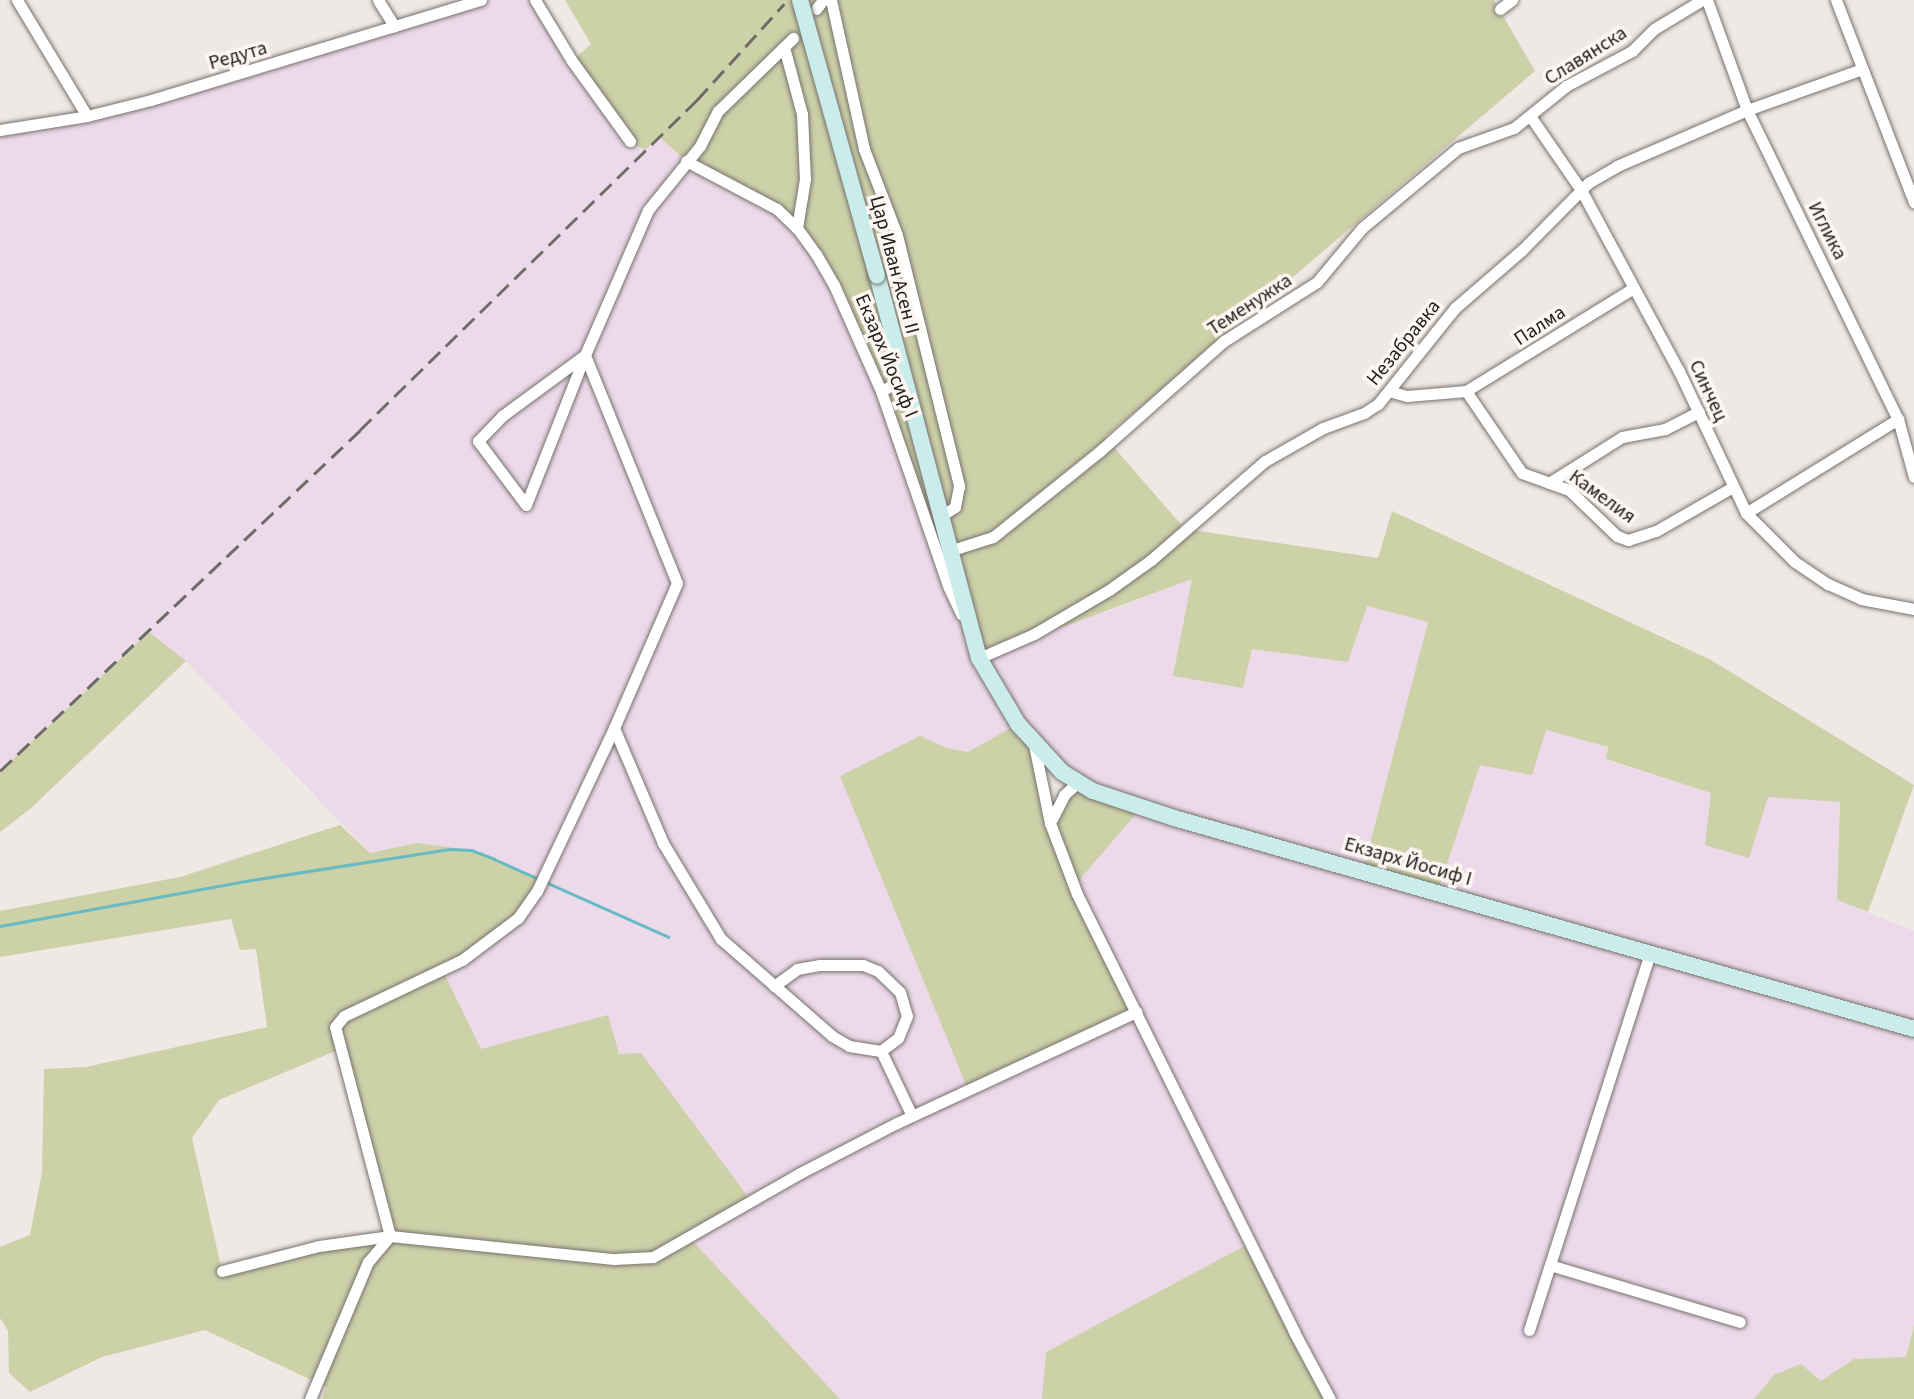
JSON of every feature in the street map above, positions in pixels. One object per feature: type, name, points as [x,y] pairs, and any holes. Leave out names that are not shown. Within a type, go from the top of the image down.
[{"type":"main road","name":"Цар Иван Асен II","points":[[800,0],[948,546]]},
{"type":"main road","name":"Екзарх Йосиф I","points":[[948,546],[969,630],[979,658],[1004,704],[1034,745],[1077,783],[1174,818],[1914,1029]]},
{"type":"street","points":[[17,0],[87,116]]},
{"type":"street","points":[[378,0],[394,26]]},
{"type":"street","name":"Редута","points":[[0,130],[87,116],[313,53],[481,0]]},
{"type":"street","points":[[535,0],[572,61],[630,141]]},
{"type":"street","points":[[831,0],[864,149],[897,235],[959,486],[955,507],[941,516]]},
{"type":"street","points":[[1500,9],[1512,0]]},
{"type":"street","name":"Иглика","points":[[1705,0],[1747,110],[1898,419],[1914,477]]},
{"type":"street","name":"Славянска","points":[[1530,116],[1566,86],[1632,51],[1654,29],[1705,0]]},
{"type":"street","points":[[1836,0],[1914,202]]},
{"type":"street","points":[[585,355],[502,416],[478,441],[526,505],[585,355],[648,210],[700,146],[718,111],[793,38]]},
{"type":"street","points":[[784,47],[802,114],[805,179],[797,228]]},
{"type":"street","name":"Незабравка","points":[[979,658],[1034,634],[1109,590],[1265,461],[1323,428],[1364,413],[1389,391],[1455,308],[1522,250],[1581,190],[1617,166],[1747,110],[1862,69]]},
{"type":"street","name":"Синчец","points":[[1530,116],[1581,190],[1699,412],[1731,488],[1746,513],[1795,562],[1828,584],[1861,599],[1914,609]]},
{"type":"street","name":"Теменужка","points":[[948,546],[993,537],[1100,451],[1224,341],[1317,282],[1362,228],[1458,148],[1514,128],[1530,116]]},
{"type":"street","name":"Екзарх Йосиф I","points":[[686,161],[777,209],[797,228],[834,285],[881,391],[949,588],[969,630]]},
{"type":"street","name":"Палма","points":[[1466,391],[1632,289]]},
{"type":"street","points":[[390,1236],[337,1037],[337,1021],[462,960],[518,918],[537,891],[614,728],[677,583],[585,355]]},
{"type":"street","points":[[881,391],[904,379]]},
{"type":"street","points":[[1389,391],[1407,396],[1466,391]]},
{"type":"street","name":"Камелия","points":[[1466,391],[1522,473],[1569,490],[1617,536],[1628,540],[1656,531],[1731,488]]},
{"type":"street","points":[[1549,483],[1622,437],[1665,429],[1699,412]]},
{"type":"street","points":[[1746,513],[1898,419]]},
{"type":"street","points":[[614,728],[663,843],[694,900],[721,939],[774,986],[832,1036],[849,1046],[881,1051],[898,1038],[907,1016],[900,992],[878,971],[863,965],[819,965],[797,969],[774,986]]},
{"type":"street","points":[[1034,745],[1050,823],[1077,894],[1330,1399]]},
{"type":"street","points":[[1050,823],[1055,808],[1077,783]]},
{"type":"street","points":[[1529,1330],[1650,953]]},
{"type":"street","points":[[222,1271],[319,1246],[390,1236],[614,1259],[653,1257],[800,1173],[912,1116],[1136,1012]]},
{"type":"street","points":[[881,1051],[912,1116]]},
{"type":"street","points":[[310,1399],[368,1262],[378,1245],[390,1236]]},
{"type":"street","points":[[1550,1265],[1740,1322]]},
{"type":"shaded area","points":[[481,0],[535,0],[572,61],[686,161],[777,209],[1105,613],[1193,578],[1174,676],[1243,688],[1252,649],[1348,662],[1367,606],[1428,622],[1363,870],[1438,890],[1480,764],[1546,730],[1608,747],[1606,760],[1712,793],[1749,858],[1767,797],[1840,802],[1837,900],[1914,931],[1914,1325],[1906,1357],[1854,1359],[1821,1381],[1774,1375],[1754,1399],[1330,1399],[1249,1244],[1046,1352],[1042,1399],[840,1399],[690,1238],[613,1037],[481,1049],[443,971],[471,850],[417,843],[370,853],[186,661],[149,632],[0,771],[0,130],[87,116]],"holes":[[[920,736],[947,748],[1046,759],[1140,808],[1074,886]]]},
{"type":"green space","points":[[565,0],[1494,0],[1535,71],[1105,437],[1185,529],[1378,558],[1392,511],[1711,660],[1914,785],[1868,912],[1837,900],[1840,802],[1768,797],[1749,858],[1705,845],[1711,793],[1606,759],[1608,747],[1546,730],[1532,775],[1480,765],[1438,891],[1363,870],[1428,622],[1367,606],[1348,662],[1252,649],[1243,688],[1173,676],[1192,579],[979,658],[834,285],[777,209],[686,161],[659,137],[645,150],[630,141],[572,61],[591,44]]},
{"type":"green space","points":[[149,632],[186,661],[30,809],[0,832],[0,771]]},
{"type":"green space","points":[[1018,724],[1034,745],[1050,821],[1077,783],[1141,808],[1074,886],[1136,1012],[968,1090],[840,776],[920,736],[947,748],[968,752]]},
{"type":"green space","points":[[340,825],[370,853],[417,843],[471,850],[542,879],[529,906],[443,971],[481,1049],[608,1015],[619,1054],[641,1053],[752,1202],[690,1238],[840,1399],[322,1399],[326,1387],[205,1330],[102,1357],[30,1392],[9,1373],[8,1331],[0,1318],[0,1247],[30,1235],[42,1172],[44,1069],[86,1067],[267,1027],[256,949],[240,950],[231,919],[0,957],[0,911],[180,877]],"holes":[[[340,1049],[389,1236],[222,1271],[192,1138],[219,1100]]]},
{"type":"green space","points":[[1250,1243],[1330,1399],[1042,1399],[1046,1352]]},
{"type":"green space","points":[[1914,1325],[1914,1399],[1754,1399],[1774,1375],[1801,1364],[1821,1381],[1854,1359],[1906,1357]]},
{"type":"waterway","points":[[0,926],[251,880],[450,849],[471,850],[494,859],[668,937]]},
{"type":"railway","points":[[0,771],[360,430],[697,100],[784,4]]}]
